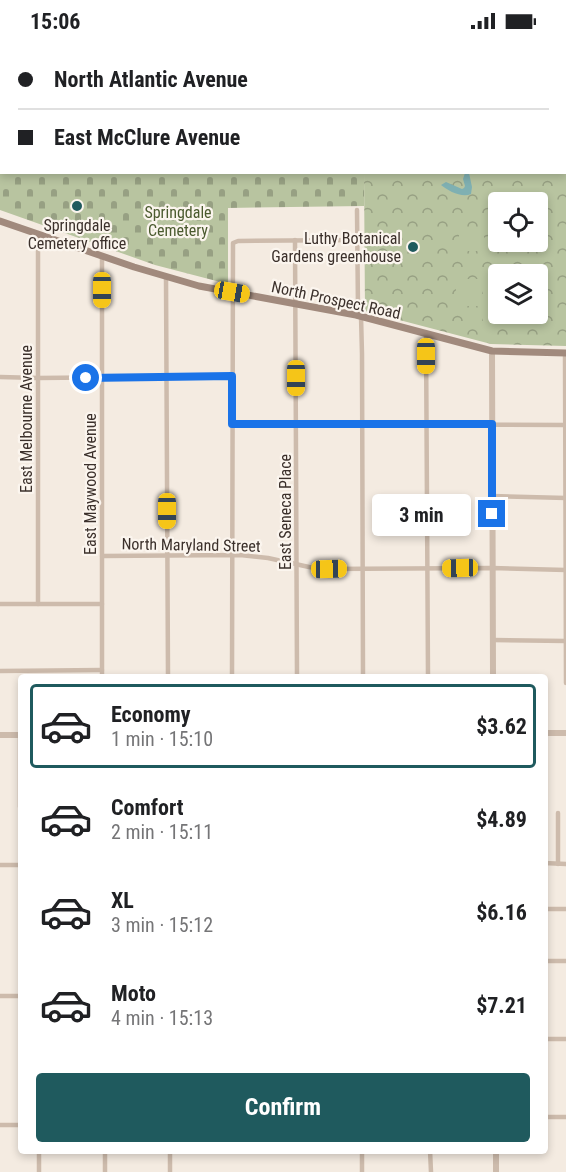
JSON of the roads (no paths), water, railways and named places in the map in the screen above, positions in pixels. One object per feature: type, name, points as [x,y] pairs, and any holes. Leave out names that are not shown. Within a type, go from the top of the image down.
[{"type":"main road","name":"North Prospect Road","points":[[0,221],[166,278],[199,286],[361,316],[492,351],[565,353]]},
{"type":"street","points":[[357,210],[358,309],[361,316],[363,674]]},
{"type":"street","name":"East Melbourne Avenue","points":[[38,233],[38,604]]},
{"type":"street","name":"East Seneca Place","points":[[295,240],[297,674]]},
{"type":"street","points":[[232,674],[234,242],[357,240]]},
{"type":"street","name":"East Maywood Avenue","points":[[102,256],[102,673]]},
{"type":"street","points":[[166,278],[168,674]]},
{"type":"street","points":[[426,334],[428,674]]},
{"type":"street","points":[[492,351],[493,674]]},
{"type":"street","points":[[565,353],[566,683]]},
{"type":"street","points":[[0,377],[232,376]]},
{"type":"street","points":[[232,424],[565,425]]},
{"type":"street","points":[[492,496],[565,498]]},
{"type":"street","name":"North Maryland Street","points":[[102,556],[232,555],[264,558],[319,569],[566,570]]},
{"type":"street","points":[[0,604],[102,604]]},
{"type":"street","points":[[493,640],[566,641]]},
{"type":"street","points":[[0,671],[102,673]]},
{"type":"street","points":[[548,733],[566,733]]},
{"type":"street","points":[[0,735],[18,735]]},
{"type":"street","points":[[558,813],[558,864]]},
{"type":"street","points":[[548,863],[566,864]]},
{"type":"street","points":[[0,865],[18,865]]},
{"type":"street","points":[[548,909],[566,909]]},
{"type":"street","points":[[548,961],[566,961]]},
{"type":"street","points":[[0,996],[18,996]]},
{"type":"street","points":[[548,1039],[566,1039]]},
{"type":"street","points":[[548,1117],[566,1117]]},
{"type":"street","points":[[0,1125],[18,1125]]},
{"type":"street","points":[[39,1154],[39,1172]]},
{"type":"street","points":[[105,1154],[105,1172]]},
{"type":"street","points":[[170,1154],[170,1172]]},
{"type":"street","points":[[362,1154],[362,1172]]},
{"type":"street","points":[[430,1154],[430,1172]]},
{"type":"street","points":[[496,1154],[496,1172]]},
{"type":"water","points":[[465,174],[469,174],[471,194],[455,193],[441,185],[446,182],[462,189],[465,186],[463,179]]},
{"type":"place","name":"Springdale Cemetery office","points":[[77,206]]},
{"type":"place","name":"Luthy Botanical Gardens greenhouse","points":[[413,247]]},
{"type":"park label","name":"Springdale Cemetery","points":[[178,221]]}]
